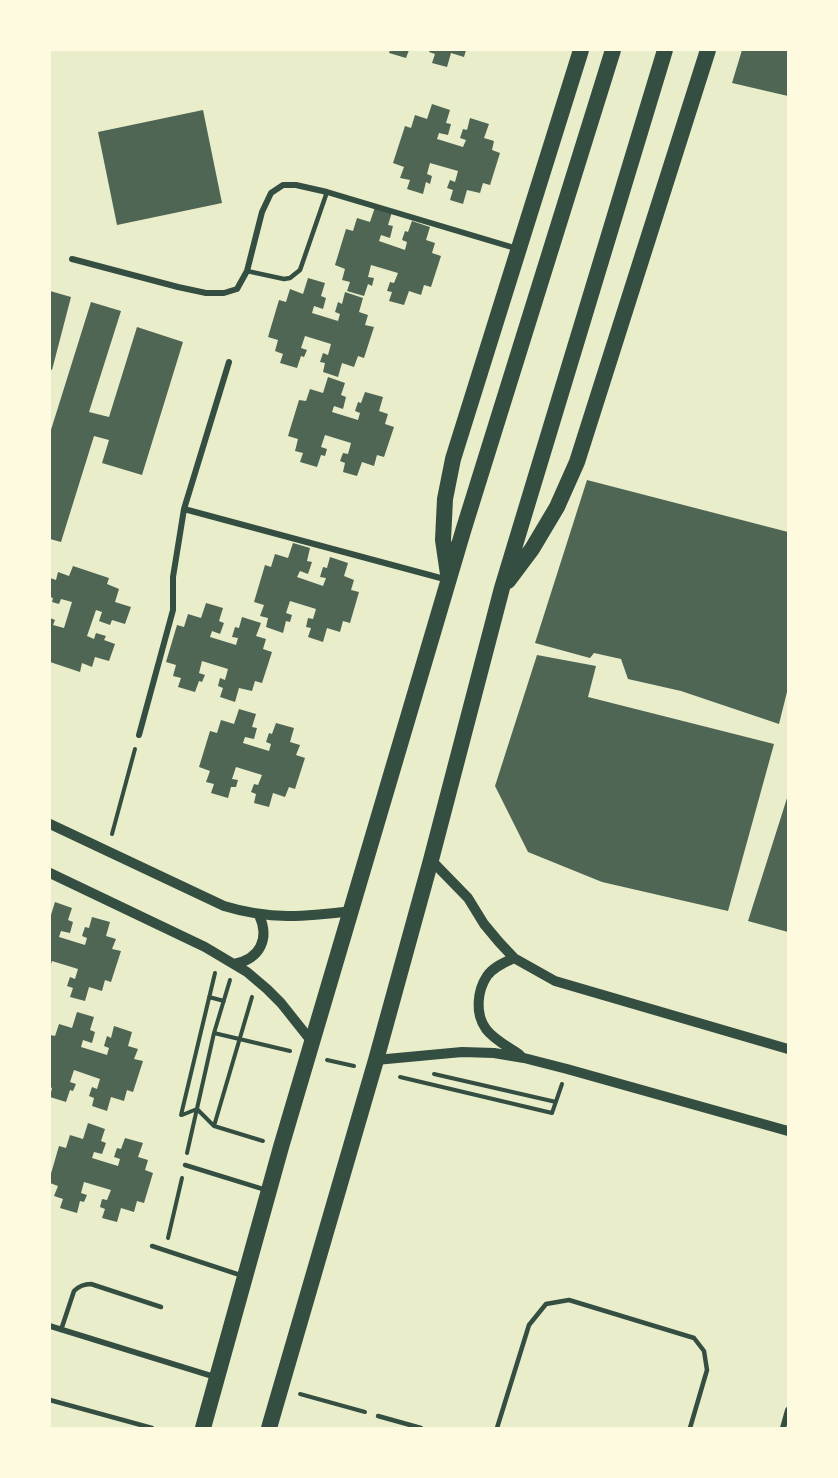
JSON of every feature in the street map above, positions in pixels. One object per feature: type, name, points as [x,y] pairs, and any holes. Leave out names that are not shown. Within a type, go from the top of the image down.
[{"type":"highway","points":[[448,580],[443,540],[445,499],[453,459],[581,50]]},
{"type":"highway","points":[[203,1428],[281,1147],[448,580],[613,50]]},
{"type":"highway","points":[[269,1428],[376,1060],[502,588],[665,50]]},
{"type":"highway","points":[[502,588],[532,549],[557,507],[577,462],[708,50]]},
{"type":"street","points":[[72,259],[178,287],[224,293],[237,290],[247,271],[262,212],[271,193],[283,185],[296,185],[327,192],[519,249]]},
{"type":"street","points":[[139,735],[173,610],[172,577],[184,509],[229,362]]},
{"type":"street","points":[[184,509],[448,580]]},
{"type":"street","points":[[50,824],[224,906],[259,915],[300,916],[351,911]]},
{"type":"street","points":[[431,860],[468,898],[484,924],[514,958],[555,981],[789,1049]]},
{"type":"street","points":[[50,873],[205,947],[234,964],[257,980],[281,1003],[312,1042]]},
{"type":"street","points":[[234,964],[244,963],[258,951],[264,933],[259,915]]},
{"type":"street","points":[[514,958],[503,962],[488,975],[479,992],[479,1011],[486,1029],[500,1042],[525,1058]]},
{"type":"street","points":[[376,1060],[462,1052],[494,1053],[525,1058],[789,1131]]},
{"type":"street","points":[[50,1326],[217,1378]]},
{"type":"street","points":[[783,1428],[789,1410]]},
{"type":"lane","points":[[247,271],[284,279],[290,278],[300,270],[327,192]]},
{"type":"lane","points":[[185,1165],[269,1191]]},
{"type":"lane","points":[[152,1246],[245,1276]]},
{"type":"lane","points":[[61,1330],[74,1291],[86,1284],[161,1307]]},
{"type":"lane","points":[[497,1428],[529,1325],[546,1304],[568,1300],[694,1338],[704,1351],[707,1370],[690,1428]]},
{"type":"lane","points":[[50,1400],[152,1428]]},
{"type":"lane","points":[[378,1416],[421,1428]]},
{"type":"path","points":[[107,852],[139,735]]},
{"type":"path","points":[[197,1109],[181,1115],[219,955]]},
{"type":"path","points":[[197,1109],[214,1033],[234,964]]},
{"type":"path","points":[[214,1126],[257,980]]},
{"type":"path","points":[[209,997],[224,1001]]},
{"type":"path","points":[[214,1033],[236,1038]]},
{"type":"path","points":[[500,1100],[552,1113],[567,1069]]},
{"type":"path","points":[[432,1073],[556,1102]]},
{"type":"path","points":[[197,1109],[214,1126],[281,1147]]},
{"type":"path","points":[[281,1388],[378,1416]]},
{"type":"building","points":[[390,50],[409,50],[406,58],[389,53]]},
{"type":"building","points":[[430,50],[466,50],[464,57],[451,53],[447,67],[432,63],[435,54],[429,52]]},
{"type":"building","points":[[742,50],[788,50],[788,96],[732,83]]},
{"type":"building","points":[[432,104],[450,110],[446,123],[451,124],[448,135],[439,133],[437,139],[463,147],[466,140],[460,138],[463,129],[467,130],[470,118],[489,124],[484,138],[494,141],[492,150],[500,153],[490,185],[483,183],[480,193],[467,190],[463,204],[450,200],[453,190],[447,188],[450,180],[455,182],[458,171],[430,163],[427,174],[432,176],[430,184],[426,182],[423,194],[407,189],[410,180],[400,178],[404,167],[393,163],[405,126],[411,128],[415,115],[427,119]]},
{"type":"building","points":[[203,110],[222,203],[117,225],[98,132]]},
{"type":"building","points":[[375,207],[392,212],[388,225],[393,226],[390,238],[381,235],[379,241],[405,250],[407,242],[402,240],[412,221],[430,227],[426,240],[435,243],[432,253],[441,256],[431,287],[424,285],[421,295],[409,291],[404,305],[389,301],[392,292],[387,291],[390,282],[394,283],[398,273],[371,265],[368,277],[374,278],[372,286],[368,284],[364,296],[347,291],[350,282],[342,280],[345,269],[335,265],[346,229],[353,231],[357,218],[370,222]]},
{"type":"building","points":[[308,278],[325,283],[321,296],[326,298],[323,309],[314,306],[312,313],[338,321],[340,314],[335,312],[338,302],[342,304],[345,292],[363,298],[359,312],[368,315],[365,325],[374,327],[364,358],[358,356],[354,367],[342,363],[338,377],[323,372],[325,363],[320,362],[323,353],[328,355],[331,344],[305,336],[301,348],[307,350],[304,357],[301,356],[297,368],[280,363],[283,354],[275,351],[278,340],[268,337],[279,300],[286,302],[290,289],[303,294]]},
{"type":"building","points":[[50,291],[71,297],[52,370],[50,369]]},
{"type":"building","points":[[91,302],[121,311],[89,412],[109,417],[137,327],[183,342],[142,475],[102,463],[109,440],[94,436],[61,542],[50,539],[50,433]]},
{"type":"building","points":[[328,377],[345,383],[341,395],[346,397],[343,409],[334,406],[332,412],[358,420],[360,413],[355,411],[365,392],[383,397],[379,411],[388,414],[385,424],[394,427],[384,457],[377,455],[374,466],[362,462],[357,476],[343,472],[345,463],[340,461],[343,453],[348,454],[351,443],[325,435],[321,447],[327,449],[325,456],[321,455],[317,467],[300,462],[303,453],[295,451],[298,439],[288,436],[299,400],[306,401],[310,389],[323,393]]},
{"type":"building","points":[[587,480],[788,532],[788,688],[779,724],[681,691],[628,679],[621,659],[594,653],[590,658],[535,643]]},
{"type":"building","points":[[293,543],[310,548],[307,561],[312,562],[308,574],[300,571],[297,577],[323,586],[326,578],[320,577],[323,567],[327,568],[330,557],[348,563],[344,576],[354,580],[351,590],[359,592],[350,623],[343,621],[340,632],[327,628],[323,642],[308,637],[311,628],[306,627],[308,618],[313,619],[316,609],[290,601],[286,613],[292,615],[290,622],[286,621],[283,633],[266,627],[268,618],[260,616],[264,605],[254,602],[265,565],[271,567],[275,554],[288,558]]},
{"type":"building","points":[[73,566],[109,578],[107,584],[119,589],[115,602],[131,607],[125,624],[112,620],[110,625],[99,621],[102,612],[96,610],[87,636],[94,639],[96,633],[106,636],[104,640],[115,644],[109,661],[95,657],[92,667],[82,663],[80,672],[50,662],[50,618],[55,620],[53,625],[64,628],[72,602],[61,599],[59,604],[52,602],[50,578],[56,580],[58,572],[69,576]]},
{"type":"building","points":[[206,603],[223,608],[219,621],[224,623],[220,634],[212,631],[210,637],[236,645],[238,638],[232,637],[235,627],[239,628],[242,617],[261,623],[256,636],[266,639],[263,649],[272,652],[262,683],[255,681],[252,691],[239,688],[235,702],[220,697],[223,688],[218,686],[220,678],[225,680],[228,669],[202,661],[199,673],[205,675],[202,682],[199,681],[195,692],[178,687],[181,678],[173,676],[176,665],[166,662],[177,625],[184,627],[188,614],[201,618]]},
{"type":"building","points":[[537,655],[596,666],[588,697],[774,744],[728,911],[602,882],[528,852],[495,786]]},
{"type":"building","points":[[239,709],[256,714],[252,727],[257,728],[254,739],[245,737],[243,743],[269,751],[271,744],[266,742],[276,723],[294,728],[290,742],[300,745],[296,755],[305,758],[295,789],[289,787],[285,797],[273,793],[269,807],[254,803],[256,794],[251,792],[254,784],[258,785],[262,775],[236,767],[232,779],[238,780],[236,787],[231,787],[228,798],[211,793],[214,784],[206,782],[210,771],[199,767],[210,731],[217,733],[221,720],[234,724]]},
{"type":"building","points":[[788,795],[788,932],[748,921]]},
{"type":"building","points":[[55,902],[72,908],[68,920],[73,922],[70,933],[61,931],[59,937],[85,945],[87,938],[82,936],[85,927],[89,928],[92,917],[110,922],[106,936],[116,939],[112,949],[121,951],[111,982],[105,980],[102,991],[89,987],[85,1001],[70,997],[73,988],[67,986],[70,977],[75,979],[78,969],[52,961],[50,967],[50,918]]},
{"type":"building","points":[[77,1012],[94,1017],[90,1030],[95,1032],[92,1043],[83,1040],[81,1047],[107,1055],[109,1048],[104,1046],[107,1036],[111,1038],[114,1026],[132,1032],[128,1046],[138,1049],[134,1059],[143,1061],[133,1092],[127,1090],[124,1101],[111,1097],[107,1111],[92,1106],[94,1098],[89,1096],[92,1087],[97,1089],[100,1079],[74,1070],[70,1082],[76,1084],[73,1091],[70,1090],[66,1102],[50,1097],[52,1088],[50,1087],[50,1035],[55,1036],[59,1024],[72,1028]]},
{"type":"building","points":[[88,1123],[105,1129],[101,1141],[106,1143],[102,1154],[94,1152],[92,1158],[118,1166],[120,1159],[114,1157],[117,1148],[121,1149],[125,1138],[143,1143],[138,1157],[148,1160],[145,1170],[153,1173],[144,1203],[137,1201],[134,1212],[121,1208],[117,1222],[102,1218],[105,1209],[100,1207],[102,1199],[107,1200],[111,1190],[84,1182],[81,1193],[87,1195],[84,1202],[80,1201],[77,1213],[60,1208],[63,1199],[54,1196],[58,1186],[50,1183],[59,1146],[66,1148],[70,1135],[83,1139]]}]
